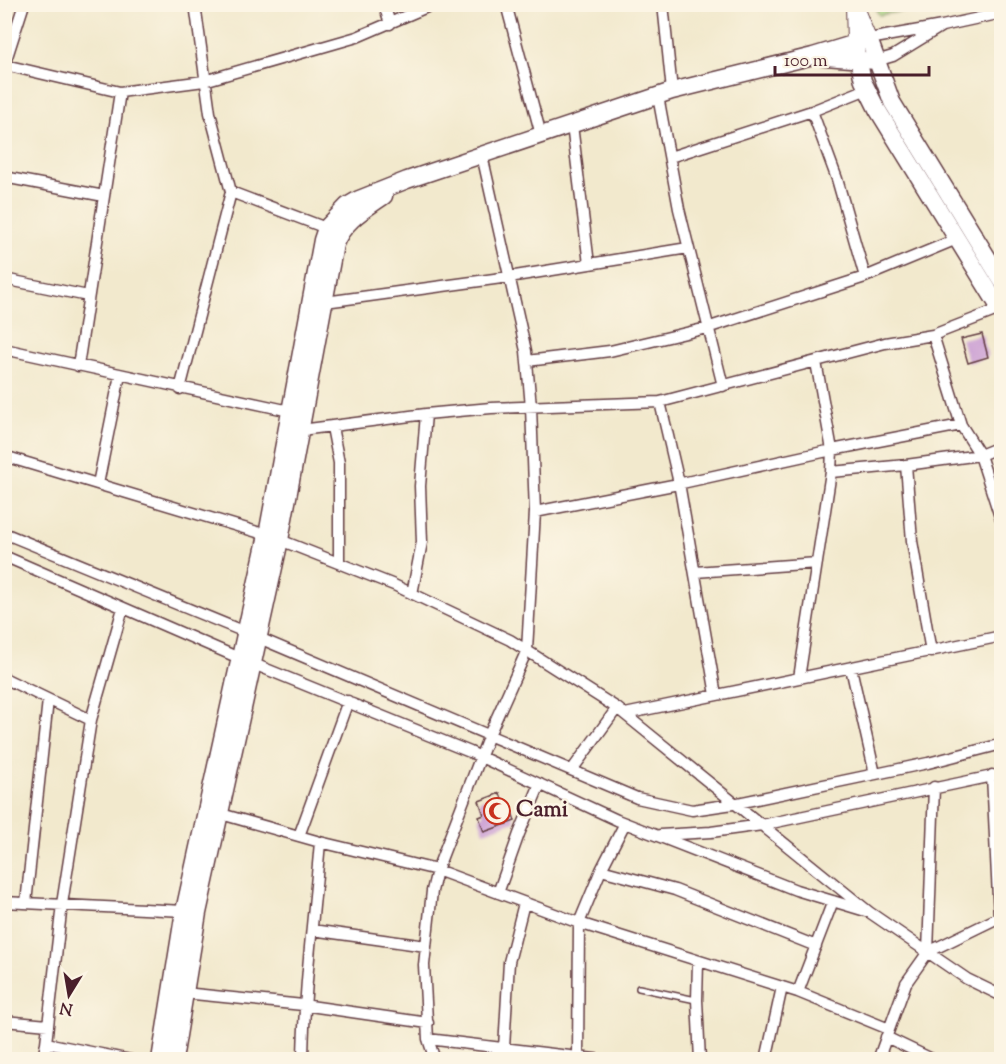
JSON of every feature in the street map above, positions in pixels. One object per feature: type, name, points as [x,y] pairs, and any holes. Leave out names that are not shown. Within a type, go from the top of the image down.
[{"type":"main road","points":[[174,1059],[176,992],[184,911],[274,538],[322,240],[326,228],[347,206],[406,180],[665,93],[813,56],[860,47]]},
{"type":"main road","points":[[860,47],[876,61],[892,102],[997,284],[1001,310]]},
{"type":"main road","points":[[860,47],[867,89],[877,109],[957,239],[997,284]]},
{"type":"main road","points":[[293,423],[325,302],[335,244],[340,232],[355,216],[406,180]]},
{"type":"main road","points":[[160,1059],[221,814],[246,660]]},
{"type":"street","points":[[24,4],[5,65],[120,92],[204,81],[357,37],[434,4]]},
{"type":"street","points":[[180,389],[231,192],[210,113],[195,4]]},
{"type":"street","points":[[384,4],[390,24]]},
{"type":"street","points":[[506,4],[541,135]]},
{"type":"street","points":[[663,4],[665,93],[670,157],[688,248],[723,386]]},
{"type":"street","points":[[854,4],[860,47],[1002,13]]},
{"type":"street","points":[[876,61],[892,57],[942,26]]},
{"type":"street","points":[[670,157],[812,111],[867,89]]},
{"type":"street","points":[[78,366],[120,92]]},
{"type":"street","points":[[812,111],[837,179],[865,277]]},
{"type":"street","points":[[572,125],[589,264]]},
{"type":"street","points":[[435,1059],[428,1039],[424,965],[432,891],[437,870],[489,735],[527,650],[535,512],[527,361],[482,155]]},
{"type":"street","points":[[4,177],[104,196]]},
{"type":"street","points":[[231,192],[326,228]]},
{"type":"street","points":[[527,361],[610,351],[707,328],[865,277],[957,239]]},
{"type":"street","points":[[325,302],[509,277],[688,248]]},
{"type":"street","points":[[4,279],[88,296]]},
{"type":"street","points":[[4,350],[180,389],[293,423],[332,427],[426,414],[660,402],[885,344],[933,335],[1001,310]]},
{"type":"street","points":[[933,335],[962,425],[980,455],[1002,523]]},
{"type":"street","points":[[799,678],[831,472],[832,450],[816,362]]},
{"type":"street","points":[[98,484],[120,375]]},
{"type":"street","points":[[660,402],[679,483],[716,695]]},
{"type":"street","points":[[412,594],[422,542],[420,486],[426,414]]},
{"type":"street","points":[[535,512],[962,425]]},
{"type":"street","points":[[332,427],[339,463],[339,563]]},
{"type":"street","points":[[831,472],[980,455],[1002,446]]},
{"type":"street","points":[[4,456],[274,538],[412,594],[510,639],[621,711],[869,912],[967,979],[1002,996]]},
{"type":"street","points":[[906,465],[912,541],[931,652]]},
{"type":"street","points":[[4,533],[637,798],[692,810],[733,804],[875,774],[1002,744]]},
{"type":"street","points":[[4,556],[482,758],[625,823],[796,890],[869,912]]},
{"type":"street","points":[[695,572],[817,563]]},
{"type":"street","points":[[43,1059],[62,904],[91,720],[123,608]]},
{"type":"street","points":[[573,770],[621,711],[716,695],[1002,636]]},
{"type":"street","points":[[851,668],[875,774]]},
{"type":"street","points":[[4,678],[91,720]]},
{"type":"street","points":[[26,903],[48,700]]},
{"type":"street","points":[[299,836],[348,701]]},
{"type":"street","points":[[657,836],[762,825],[997,775],[1000,917],[928,952],[906,983],[878,1059]]},
{"type":"street","points":[[498,893],[540,784]]},
{"type":"street","points":[[928,952],[934,787]]},
{"type":"street","points":[[221,814],[320,842],[437,870],[579,923],[798,992],[888,1033],[934,1059]]},
{"type":"street","points":[[578,1057],[579,923],[601,870],[625,823]]},
{"type":"street","points":[[303,1059],[303,1005],[320,842]]},
{"type":"street","points":[[601,870],[675,890],[816,946]]},
{"type":"street","points":[[798,992],[833,901]]},
{"type":"street","points":[[4,902],[184,911]]},
{"type":"street","points":[[504,1048],[509,962],[524,903]]},
{"type":"street","points":[[312,930],[426,945]]},
{"type":"street","points":[[698,962],[696,1000],[700,1059]]},
{"type":"street","points":[[766,1059],[782,987]]},
{"type":"street","points":[[176,992],[303,1005],[428,1023]]},
{"type":"street","points":[[4,1021],[48,1025]]},
{"type":"street","points":[[428,1039],[602,1059]]},
{"type":"street","points":[[46,1043],[131,1059]]},
{"type":"lane","points":[[639,988],[696,1000]]},
{"type":"green space","points":[[874,5],[942,5],[879,15]]},
{"type":"building","points":[[982,334],[988,357],[968,363],[961,339]]},
{"type":"building","name":"Cami","points":[[500,793],[505,808],[510,806],[515,821],[484,832],[479,817],[484,815],[479,801]]},
{"type":"place","name":"Cami","points":[[497,811]]}]
